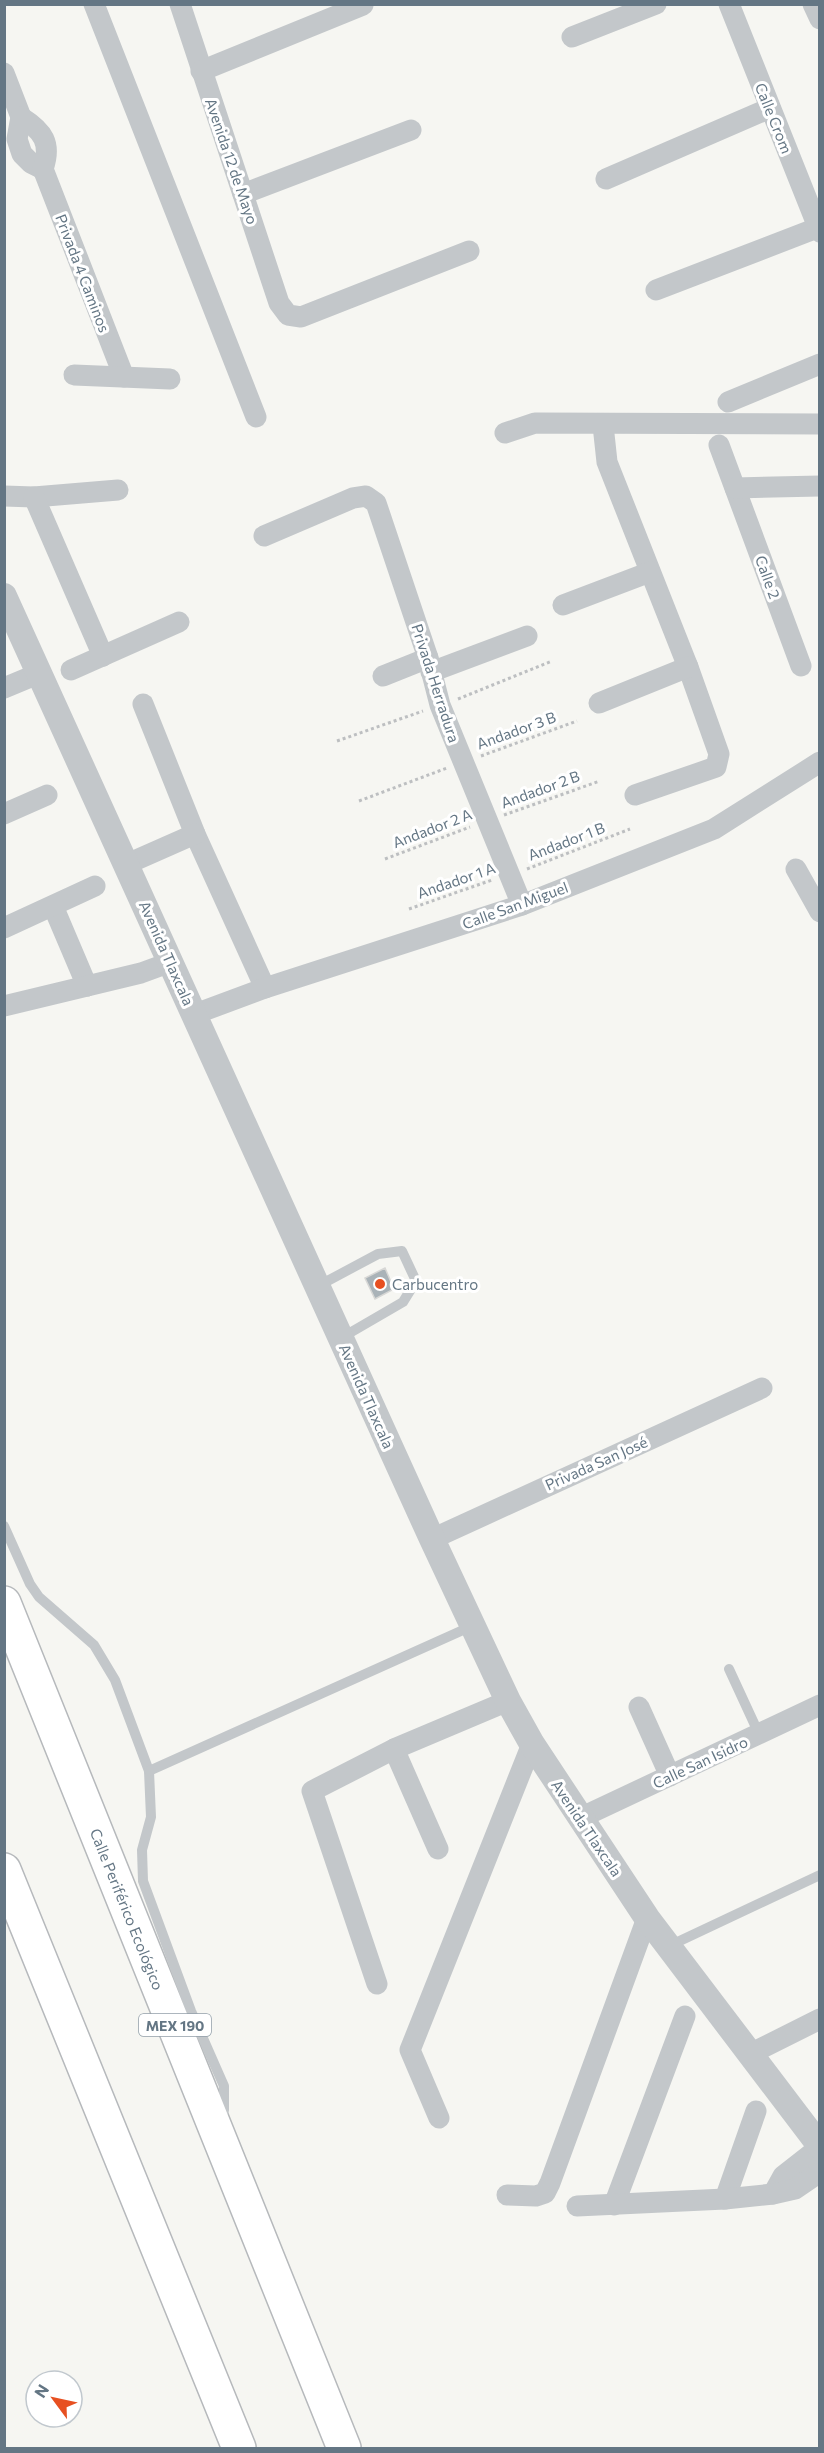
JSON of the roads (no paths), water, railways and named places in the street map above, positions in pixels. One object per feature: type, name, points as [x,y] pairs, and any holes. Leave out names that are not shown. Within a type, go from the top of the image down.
[{"type":"highway","name":"Calle Periférico Ecológico","points":[[4,1603],[344,2448]]},
{"type":"highway","points":[[4,1870],[239,2448]]},
{"type":"street","points":[[94,4],[256,417]]},
{"type":"street","name":"Avenida 12 de Mayo","points":[[180,4],[279,303],[288,315],[301,317],[469,251]]},
{"type":"street","points":[[572,37],[656,4]]},
{"type":"street","name":"Calle Crom","points":[[729,4],[818,230]]},
{"type":"street","points":[[813,4],[819,19]]},
{"type":"street","points":[[201,71],[363,5]]},
{"type":"street","name":"Privada 4 Caminos","points":[[4,73],[21,117],[34,126],[44,138],[48,155],[43,169],[124,377]]},
{"type":"street","points":[[606,180],[770,108]]},
{"type":"street","points":[[243,194],[411,130]]},
{"type":"street","points":[[656,290],[818,230]]},
{"type":"street","points":[[728,402],[819,364]]},
{"type":"street","points":[[74,375],[170,379]]},
{"type":"street","points":[[505,433],[535,423],[819,424]]},
{"type":"street","points":[[603,425],[607,462],[688,667],[719,754],[716,766],[635,795]]},
{"type":"street","name":"Calle 2","points":[[719,445],[801,666]]},
{"type":"street","points":[[735,488],[819,486]]},
{"type":"street","points":[[4,496],[34,497],[118,490]]},
{"type":"street","name":"Privada Herradura","points":[[264,536],[353,498],[366,496],[376,503],[440,705],[522,905]]},
{"type":"street","points":[[34,497],[104,656]]},
{"type":"street","points":[[563,605],[650,572]]},
{"type":"street","name":"Avenida Tlaxcala","points":[[4,596],[40,673],[137,860],[171,962],[472,1626],[498,1705],[529,1752],[580,1818],[644,1927],[669,1946],[819,2146]]},
{"type":"street","points":[[71,670],[179,622]]},
{"type":"street","points":[[383,676],[526,636]]},
{"type":"street","points":[[599,703],[688,667]]},
{"type":"street","points":[[4,688],[40,673]]},
{"type":"street","points":[[143,704],[195,834],[265,988]]},
{"type":"street","name":"Calle San Miguel","points":[[195,1014],[265,988],[522,905],[714,829],[819,762]]},
{"type":"street","points":[[4,814],[47,795]]},
{"type":"street","points":[[137,860],[195,834]]},
{"type":"street","points":[[796,870],[819,912]]},
{"type":"street","points":[[4,928],[95,886]]},
{"type":"street","points":[[53,906],[87,986]]},
{"type":"street","points":[[4,1006],[141,973],[171,962]]},
{"type":"street","name":"Privada San José","points":[[432,1539],[762,1388]]},
{"type":"street","points":[[377,1984],[312,1791],[394,1749],[498,1705]]},
{"type":"street","name":"Calle San Isidro","points":[[580,1818],[819,1705]]},
{"type":"street","points":[[639,1707],[670,1776]]},
{"type":"street","points":[[394,1749],[438,1849]]},
{"type":"street","points":[[439,2118],[410,2050],[529,1752]]},
{"type":"street","points":[[507,2195],[536,2196],[545,2193],[644,1927]]},
{"type":"street","points":[[614,2205],[685,2016]]},
{"type":"street","points":[[750,2054],[819,2019]]},
{"type":"street","points":[[725,2199],[756,2111]]},
{"type":"street","points":[[773,2194],[783,2176],[819,2146]]},
{"type":"street","points":[[577,2206],[725,2199],[773,2194],[795,2189],[819,2172]]},
{"type":"lane","points":[[318,1286],[378,1254],[402,1251],[416,1281],[403,1302],[341,1338]]},
{"type":"lane","points":[[4,1526],[30,1584],[39,1597],[94,1645],[116,1680],[149,1771],[151,1817],[142,1850],[143,1881],[191,2011],[224,2086],[224,2109],[217,2129]]},
{"type":"lane","points":[[149,1771],[472,1626]]},
{"type":"lane","points":[[729,1669],[759,1734]]},
{"type":"lane","points":[[669,1946],[819,1875]]},
{"type":"place","name":"Carbucentro","points":[[380,1284]]}]
